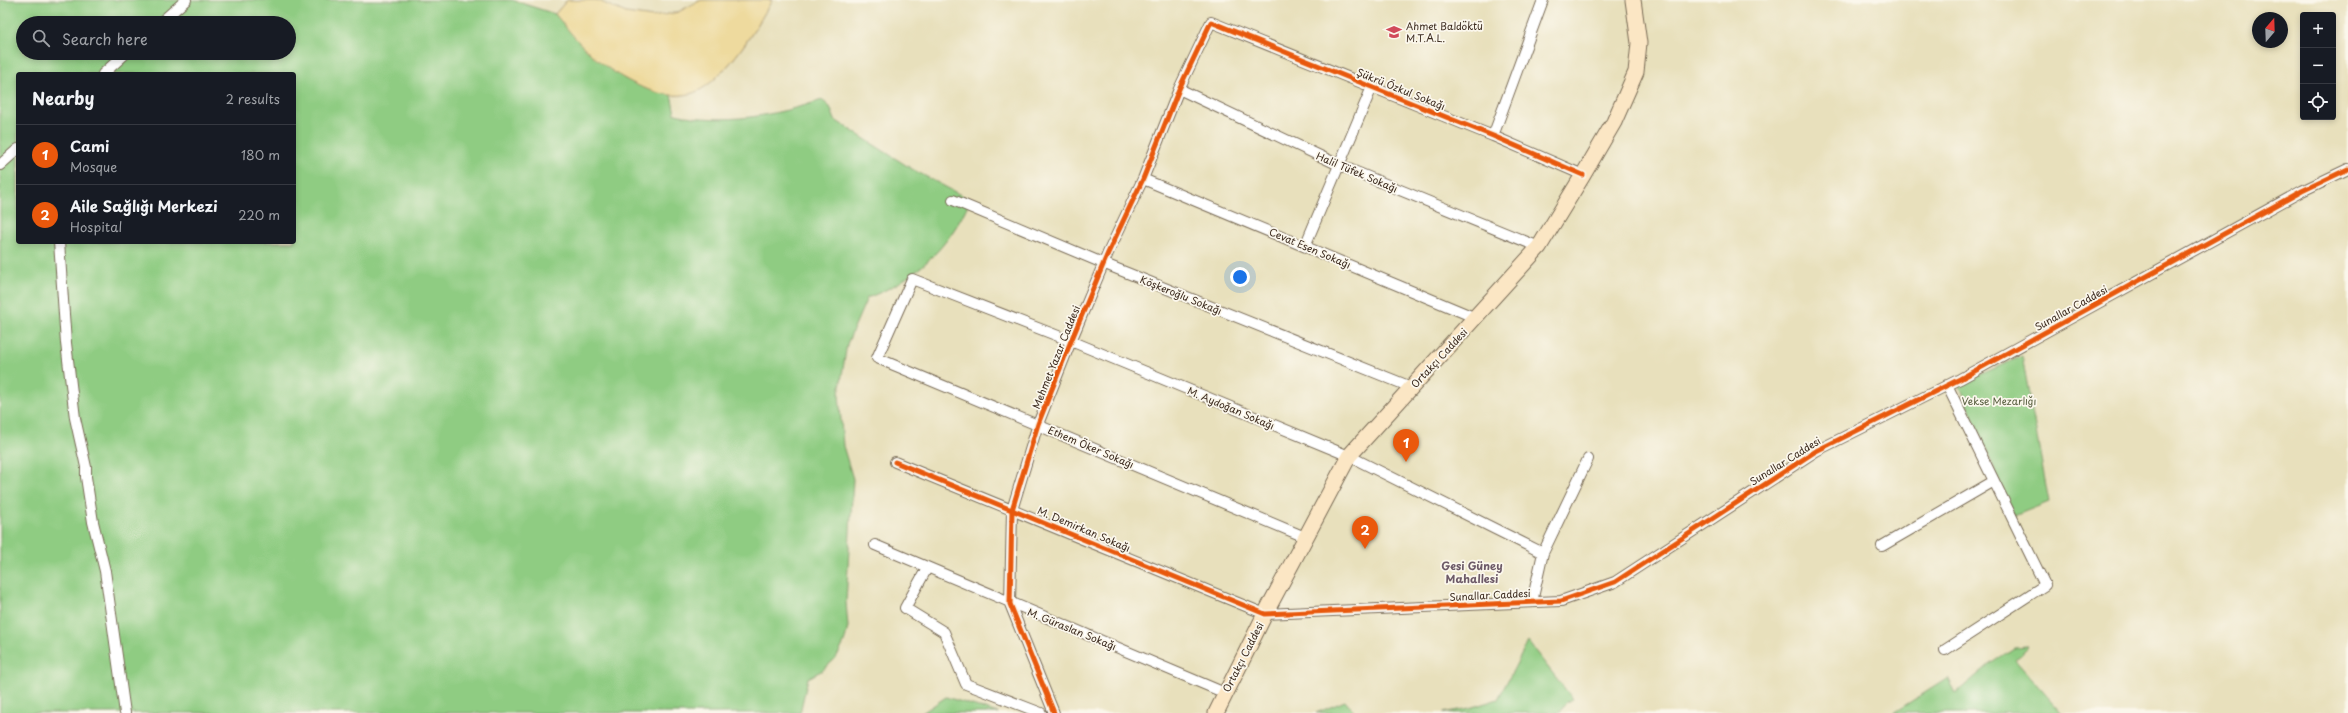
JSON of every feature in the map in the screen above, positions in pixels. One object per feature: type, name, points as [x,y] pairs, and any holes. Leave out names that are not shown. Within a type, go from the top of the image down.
[{"type":"street","points":[[168,16],[186,0]]},
{"type":"street","points":[[1493,136],[1543,0]]},
{"type":"street","name":"Ortakçı Caddesi","points":[[1216,713],[1265,614],[1349,456],[1539,247],[1614,122],[1636,72],[1639,44],[1633,0]]},
{"type":"street","name":"Şükrü Özkul Sokağı","points":[[1211,22],[1493,136],[1583,175]]},
{"type":"street","name":"Mehmet Yazar Caddesi","points":[[1054,713],[1010,604],[1012,510],[1038,424],[1071,341],[1143,179],[1179,89],[1211,22]]},
{"type":"street","points":[[105,72],[118,60]]},
{"type":"street","points":[[1305,246],[1372,87]]},
{"type":"street","name":"Halil Tüfek Sokağı","points":[[1179,89],[1339,165],[1539,247]]},
{"type":"street","points":[[0,165],[16,151]]},
{"type":"street","name":"Sunallar Caddesi","points":[[1265,614],[1560,601],[1615,582],[1816,451],[1947,385],[2302,191],[2348,168]]},
{"type":"street","name":"Cevat Esen Sokağı","points":[[1143,179],[1476,318]]},
{"type":"street","name":"Köşkeroğlu Sokağı","points":[[953,200],[1105,264],[1411,387]]},
{"type":"street","points":[[59,244],[66,343],[75,418],[86,466],[93,522],[105,571],[125,713]]},
{"type":"street","name":"M. Aydoğan Sokağı","points":[[877,358],[912,279],[1071,341],[1349,456],[1544,553]]},
{"type":"street","name":"Ethem Öker Sokağı","points":[[877,358],[1038,424],[1305,537]]},
{"type":"street","points":[[1945,650],[2045,585],[1947,385]]},
{"type":"street","points":[[1532,602],[1544,553],[1588,459]]},
{"type":"street","name":"M. Demirkan Sokağı","points":[[895,462],[1265,614]]},
{"type":"street","points":[[1882,546],[1994,481]]},
{"type":"street","name":"M. Güraslan Sokağı","points":[[875,545],[1010,604],[1225,693]]},
{"type":"street","points":[[927,568],[905,608],[944,632],[966,684],[1041,713]]},
{"type":"green space","points":[[0,0],[512,0],[555,14],[592,55],[625,79],[643,87],[671,94],[675,114],[713,119],[731,119],[767,114],[822,100],[830,107],[835,120],[912,169],[970,200],[952,233],[929,260],[901,282],[867,298],[847,344],[839,394],[843,446],[853,479],[846,602],[848,627],[844,643],[836,658],[823,670],[808,678],[800,713],[0,713]]},
{"type":"green space","name":"Vekse Mezarlığı","points":[[2022,356],[2049,502],[2014,516],[1959,384]]},
{"type":"green space","points":[[1528,642],[1573,699],[1566,702],[1560,713],[1443,713],[1470,708],[1498,699]]},
{"type":"green space","points":[[2029,647],[2015,660],[2062,713],[1893,713],[1948,678],[1956,693],[1990,664],[2014,648]]},
{"type":"green space","points":[[946,697],[998,713],[922,713]]},
{"type":"green space","points":[[1345,701],[1355,713],[1316,713]]},
{"type":"sand","points":[[567,0],[597,0],[626,13],[653,17],[678,12],[701,0],[772,0],[741,50],[721,73],[700,90],[687,95],[673,95],[658,93],[643,88],[602,64],[577,40],[555,14]]},
{"type":"cycle path","points":[[1054,713],[1010,604],[1012,510],[1038,424],[1071,341],[1108,253],[1143,179],[1179,89],[1211,22],[1493,136],[1583,175]]},
{"type":"cycle path","points":[[895,462],[1265,614],[1561,601],[1615,582],[1816,451],[1960,379],[2302,191],[2348,169]]},
{"type":"place","name":"Ahmet Baldöktü M.T.A.L.","points":[[1394,32]]},
{"type":"place","name":"Cami","points":[[1406,462]]},
{"type":"place","name":"Aile Sağlığı Merkezi","points":[[1365,549]]},
{"type":"district","name":"Gesi Güney Mahallesi","points":[[1472,572]]}]
